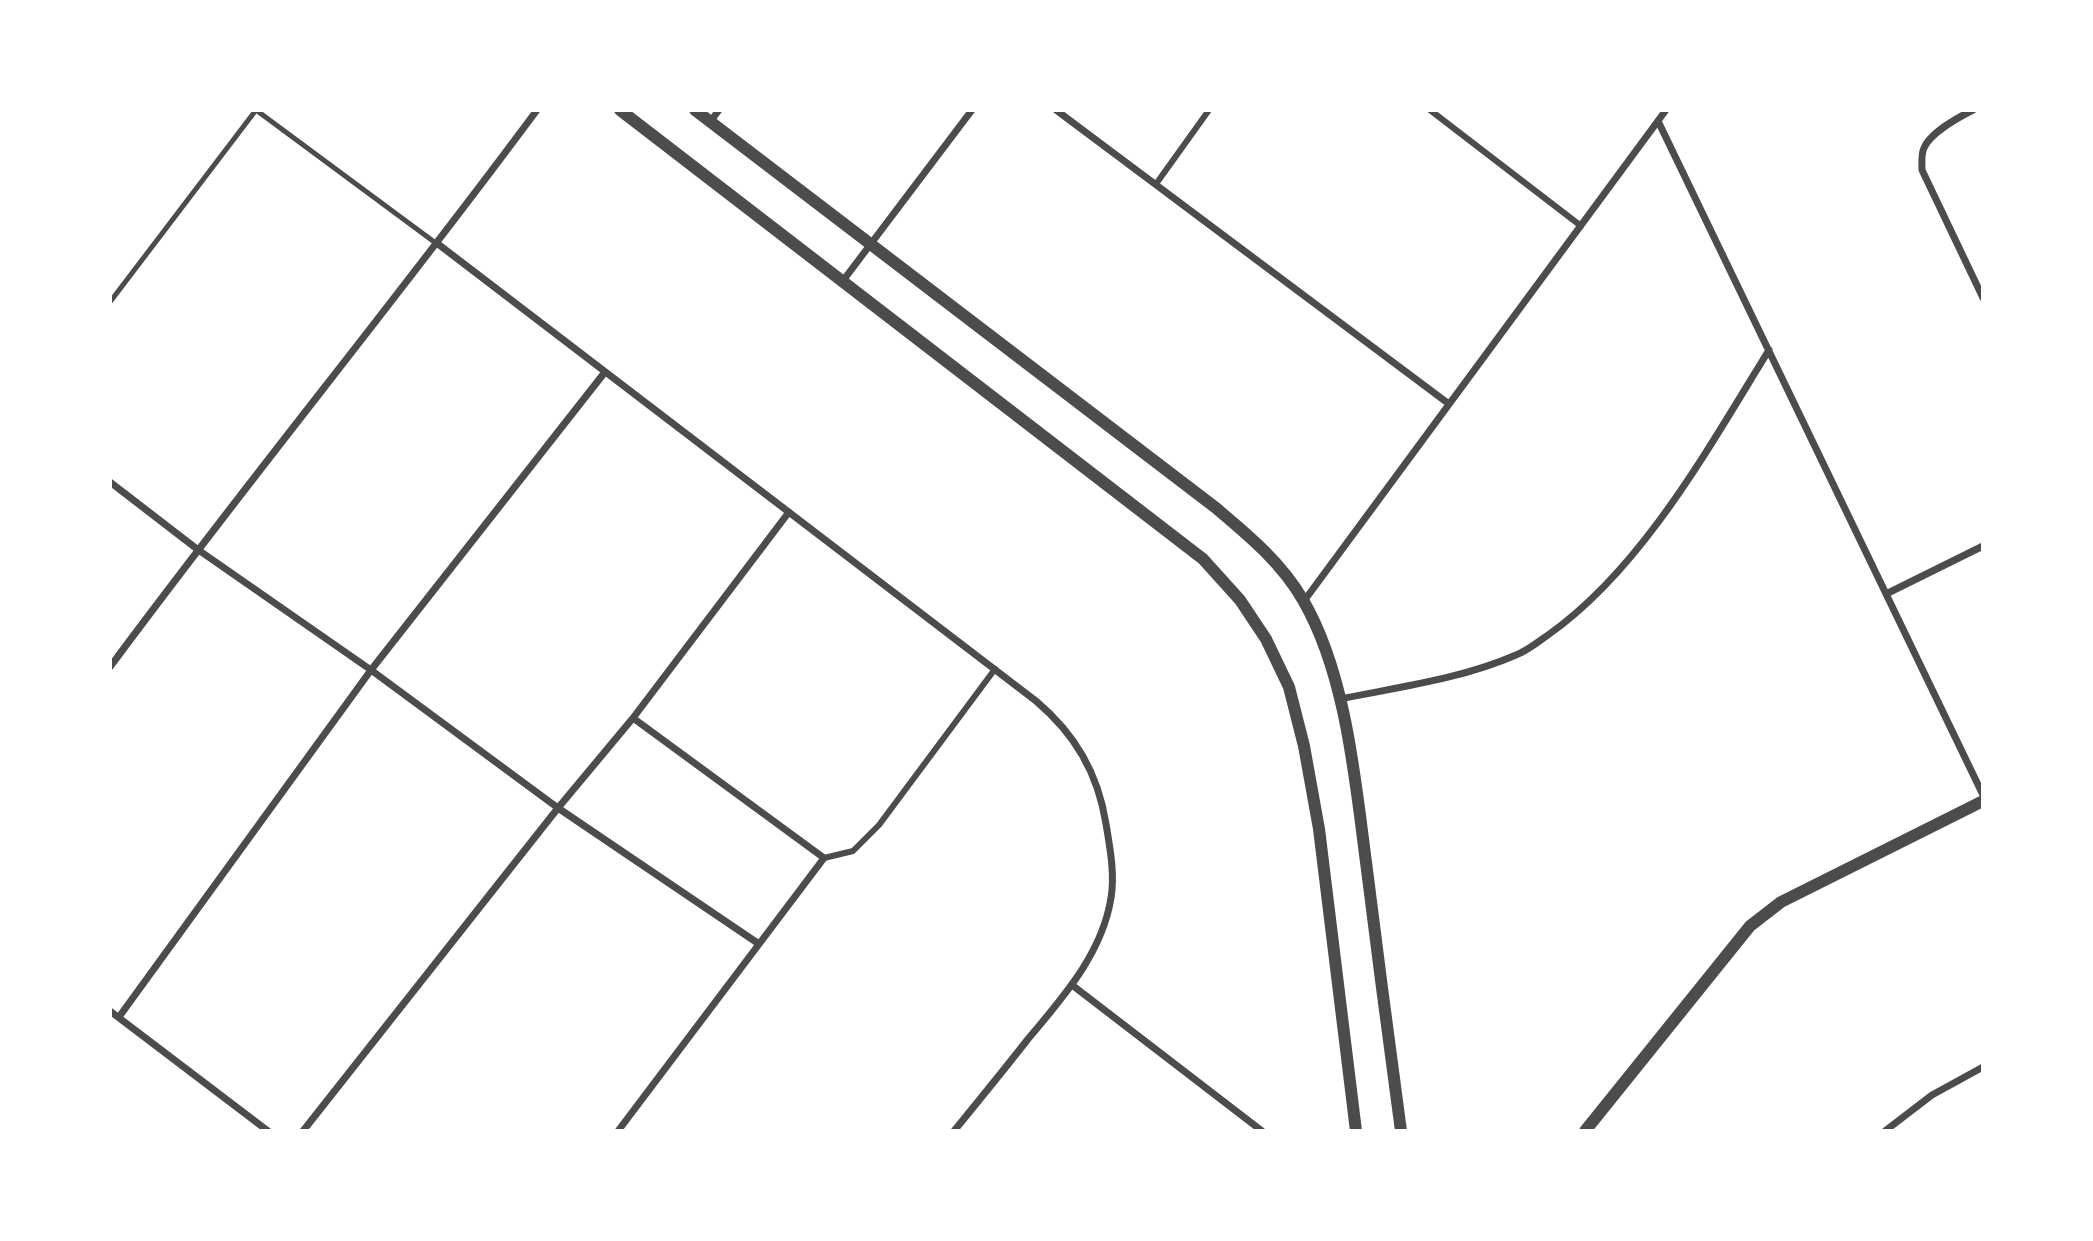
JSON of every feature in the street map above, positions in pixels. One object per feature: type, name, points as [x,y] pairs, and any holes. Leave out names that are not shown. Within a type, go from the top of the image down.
[{"type":"street","points":[[110,667],[197,549],[438,244],[537,110]]},
{"type":"street","points":[[620,110],[1203,559],[1240,600],[1266,639],[1289,687],[1304,746],[1319,829],[1356,1131]]},
{"type":"street","points":[[695,110],[1216,508],[1261,546],[1304,601],[1322,641],[1340,699],[1356,787],[1401,1131]]},
{"type":"street","points":[[710,122],[719,110]]},
{"type":"street","points":[[842,282],[972,110]]},
{"type":"street","points":[[1056,110],[1449,404]]},
{"type":"street","points":[[1156,184],[1209,110]]},
{"type":"street","points":[[1430,110],[1581,226]]},
{"type":"street","points":[[1304,601],[1666,110]]},
{"type":"street","points":[[1973,110],[1957,118],[1933,137],[1924,148],[1922,170],[1983,298]]},
{"type":"street","points":[[1658,121],[1983,795]]},
{"type":"street","points":[[438,244],[995,669],[1060,721],[1084,757],[1103,808],[1112,859],[1112,896],[1103,932],[1072,985],[954,1131]]},
{"type":"street","points":[[1340,699],[1471,672],[1519,654],[1575,616],[1622,566],[1660,519],[1769,350]]},
{"type":"street","points":[[119,1017],[371,670],[605,372]]},
{"type":"street","points":[[110,482],[197,549],[371,670],[558,808],[759,944]]},
{"type":"street","points":[[303,1131],[558,808],[633,718],[789,512]]},
{"type":"street","points":[[1886,594],[1983,546]]},
{"type":"street","points":[[618,1131],[824,858],[853,851],[880,825],[995,669]]},
{"type":"street","points":[[633,718],[824,858]]},
{"type":"street","points":[[1585,1131],[1750,926],[1782,902],[1983,801]]},
{"type":"street","points":[[1072,985],[1262,1131]]},
{"type":"street","points":[[110,1011],[268,1131]]},
{"type":"street","points":[[1885,1131],[1931,1095],[1983,1067]]},
{"type":"lane","points":[[110,303],[256,110],[438,244]]}]
